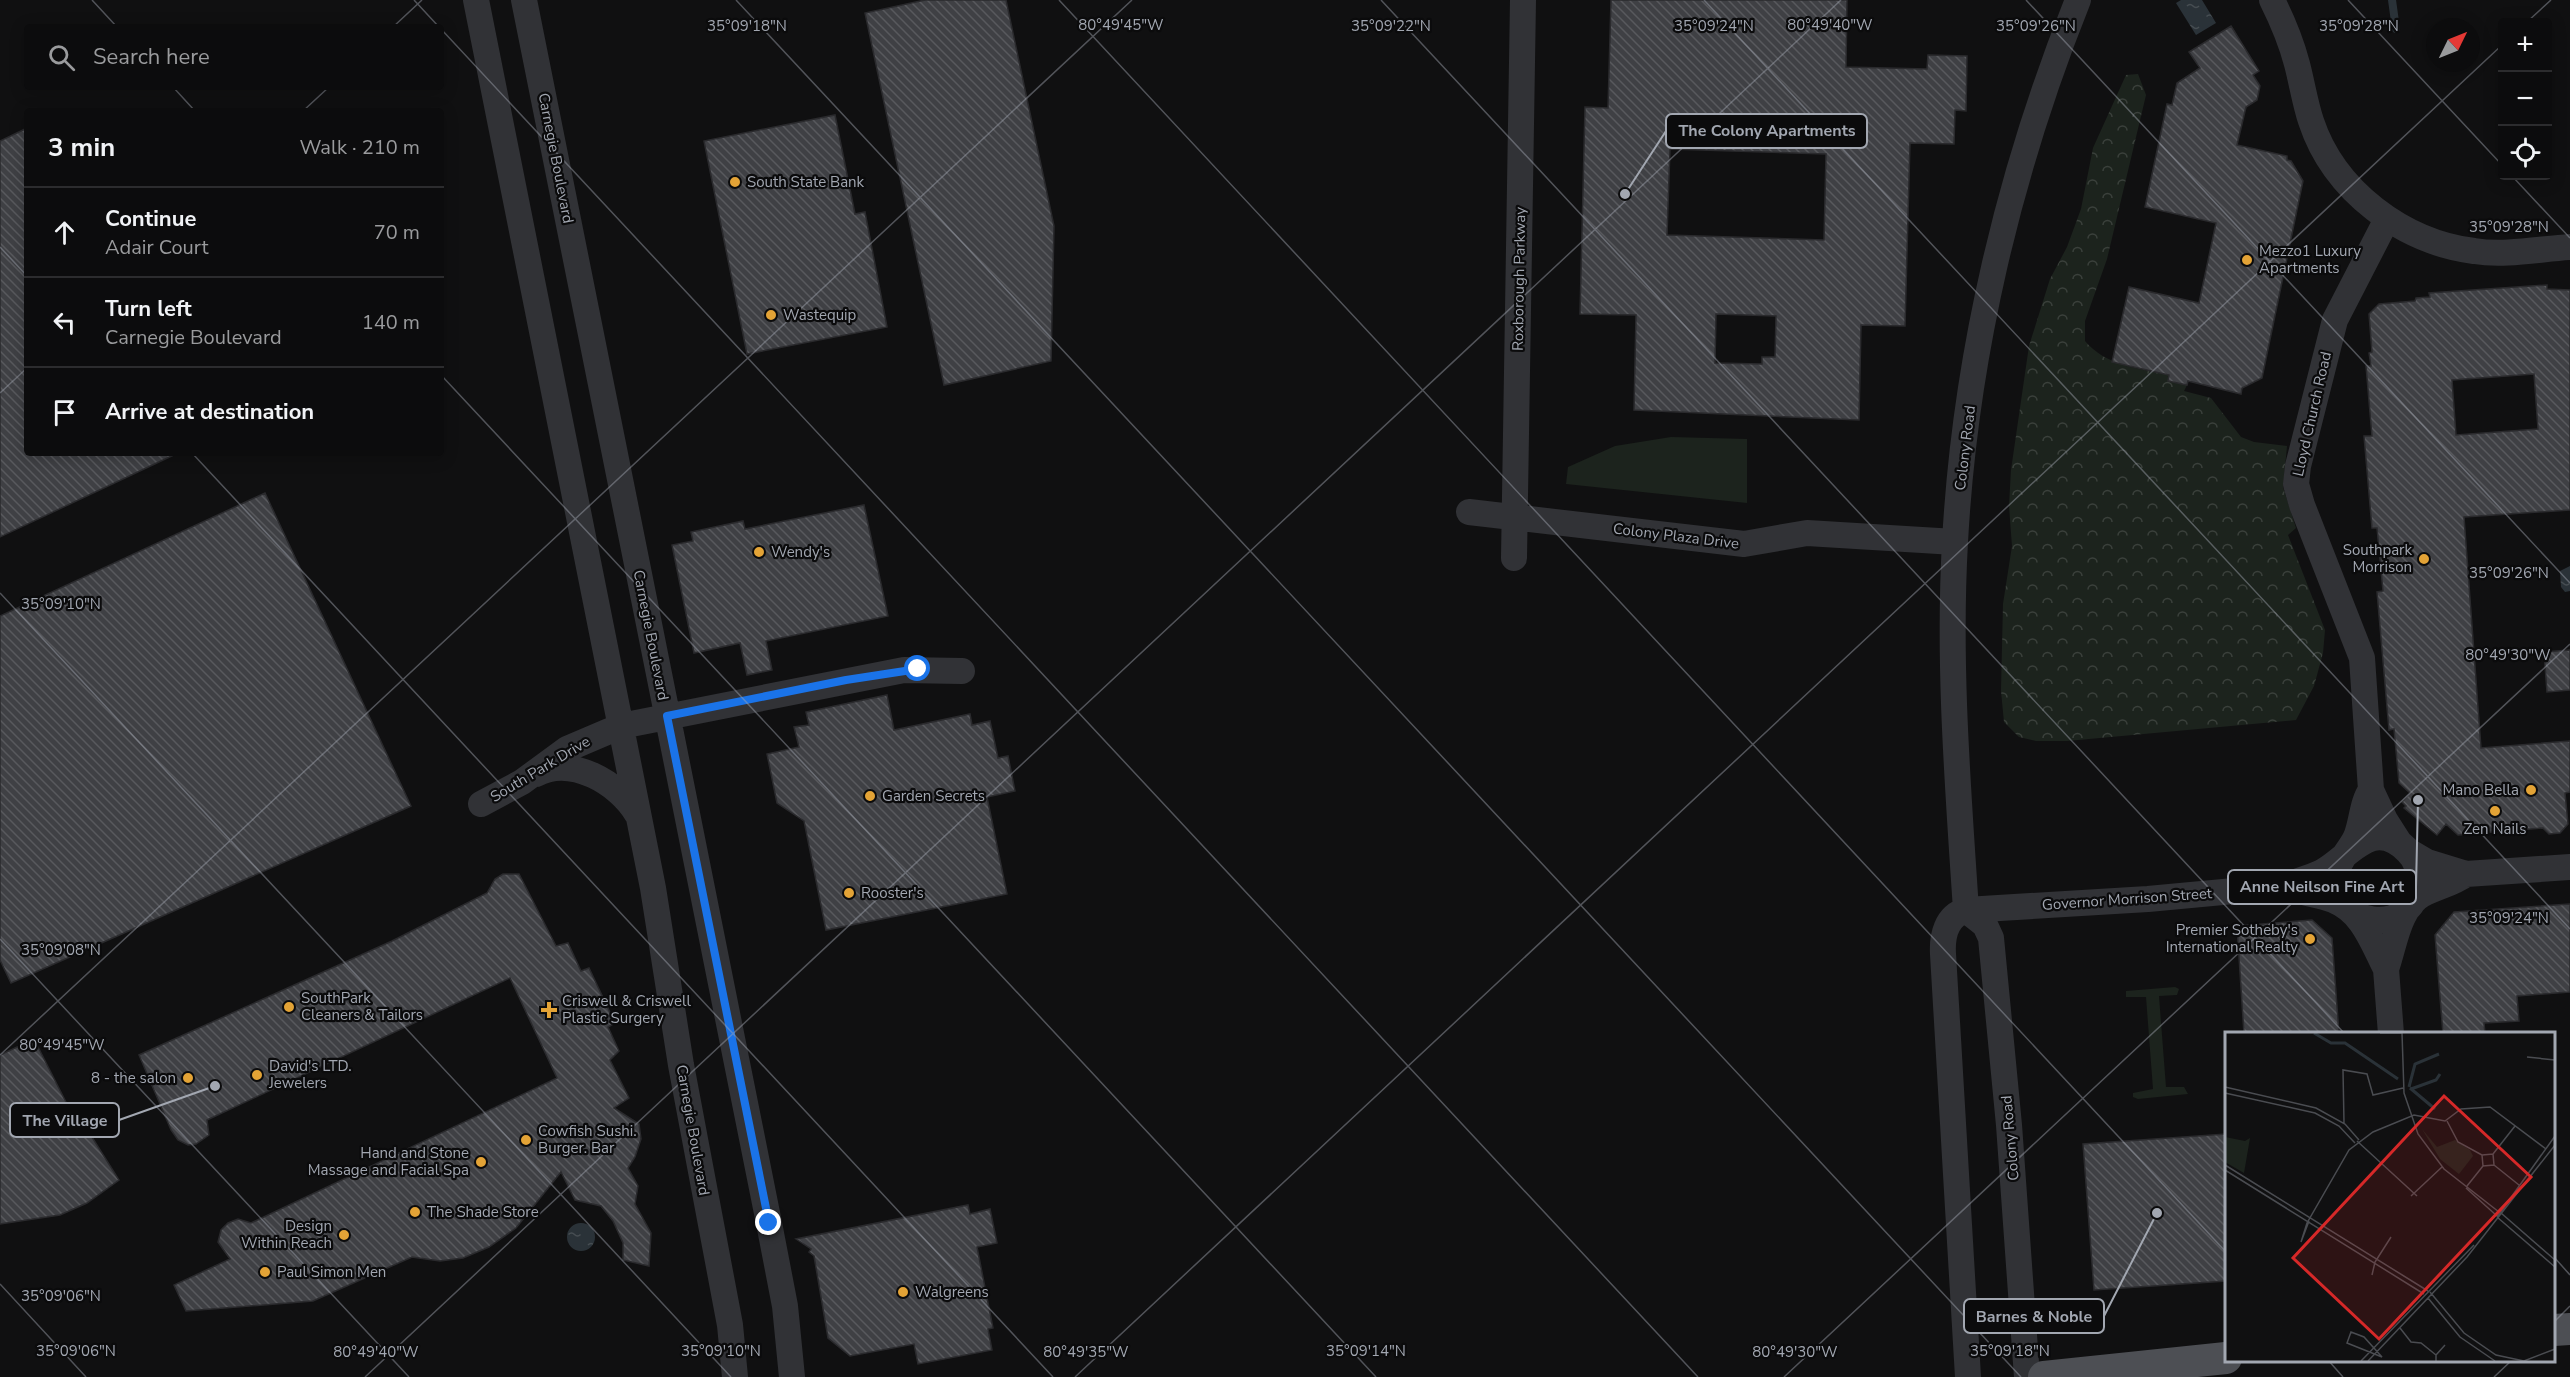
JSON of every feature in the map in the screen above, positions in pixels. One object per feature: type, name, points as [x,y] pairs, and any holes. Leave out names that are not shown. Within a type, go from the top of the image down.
[{"type":"main road","points":[[2555,1330],[2570,1329]]},
{"type":"main road","points":[[2044,1377],[2225,1358]]},
{"type":"street","name":"Carnegie Boulevard","points":[[477,0],[639,816],[685,1088],[730,1325],[735,1377]]},
{"type":"street","name":"Carnegie Boulevard","points":[[524,0],[779,1270],[792,1377]]},
{"type":"street","name":"Roxborough Parkway","points":[[1514,558],[1523,0]]},
{"type":"street","name":"Colony Road","points":[[2027,1377],[2008,1113],[1991,938],[1985,925],[1966,910],[1956,765],[1955,542],[1967,426],[1989,292],[2020,169],[2049,76],[2078,0]]},
{"type":"street","points":[[2272,0],[2290,39],[2310,121],[2317,137],[2344,178],[2387,219],[2420,236],[2476,252],[2570,247]]},
{"type":"street","name":"Lloyd Church Road","points":[[2387,219],[2335,320],[2296,477],[2302,505],[2362,658],[2372,790],[2385,820],[2404,848]]},
{"type":"street","name":"Colony Plaza Drive","points":[[1468,513],[1515,516],[1744,544],[1807,533],[1955,542]]},
{"type":"street","name":"South Park Drive","points":[[482,804],[522,782],[567,749],[621,726],[904,670],[962,671]]},
{"type":"street","points":[[522,782],[545,769],[572,770],[587,774],[617,789],[639,816]]},
{"type":"street","name":"Lloyd Church Road","points":[[2347,852],[2356,836],[2372,790]]},
{"type":"street","name":"Governor Morrison Street","points":[[1966,910],[2288,886],[2320,873],[2358,843],[2372,838],[2387,839],[2427,862],[2466,874],[2570,867]]},
{"type":"street","points":[[2386,969],[2399,928],[2418,891],[2419,877],[2413,858],[2404,848]]},
{"type":"street","points":[[2347,852],[2339,865],[2337,880],[2342,900],[2370,936],[2386,969],[2391,1032]]},
{"type":"street","name":"Governor Morrison Street","points":[[2288,886],[2331,899],[2371,921],[2386,921],[2400,915],[2421,895],[2466,874]]},
{"type":"street","points":[[1966,910],[1951,920],[1942,939],[1968,1377]]},
{"type":"green space","points":[[2138,74],[2146,95],[2107,259],[2085,321],[2085,341],[2093,349],[2113,361],[2169,375],[2168,381],[2187,385],[2184,391],[2211,398],[2241,437],[2254,442],[2287,446],[2283,487],[2296,528],[2288,535],[2325,630],[2323,653],[2314,686],[2296,720],[2067,741],[2036,741],[2019,737],[2004,722],[2001,691],[2003,604],[2012,546],[2009,506],[2011,470],[2029,346],[2050,279],[2067,247],[2081,209],[2093,148],[2126,75]]},
{"type":"green space","points":[[1671,437],[1747,439],[1747,503],[1566,484],[1568,467],[1615,446]]},
{"type":"green space","points":[[2175,987],[2179,989],[2177,995],[2159,996],[2166,1087],[2184,1087],[2188,1094],[2138,1099],[2133,1097],[2133,1093],[2153,1089],[2146,997],[2126,997],[2126,991]]},
{"type":"water","points":[[2181,0],[2202,0],[2216,23],[2196,35],[2176,3]]},
{"type":"water","points":[[2570,566],[2570,591],[2565,592],[2561,587],[2560,571]]},
{"type":"water","points":[[581,1223],[591,1227],[595,1237],[591,1247],[581,1251],[571,1247],[567,1237],[571,1227]]},
{"type":"building","points":[[925,0],[1006,0],[1054,226],[1051,361],[944,385],[865,13]]},
{"type":"building","points":[[1611,0],[1847,0],[1846,67],[1927,69],[1928,55],[1967,56],[1966,111],[1955,110],[1954,144],[1910,143],[1905,326],[1861,325],[1859,420],[1634,410],[1636,315],[1580,314],[1585,107],[1608,108]],"holes":[[[1670,149],[1826,154],[1824,240],[1667,235]],[[1716,314],[1776,316],[1775,357],[1762,357],[1762,364],[1715,363]]]},
{"type":"building","name":"Mezzo1 Luxury Apartments","points":[[2231,26],[2259,71],[2253,75],[2260,86],[2257,100],[2246,107],[2237,145],[2287,156],[2287,160],[2291,161],[2303,181],[2262,378],[2242,388],[2241,394],[2188,381],[2187,385],[2168,381],[2169,375],[2112,362],[2129,287],[2199,303],[2216,223],[2145,207],[2167,104],[2172,105],[2177,83],[2200,68],[2189,52]]},
{"type":"building","points":[[835,115],[855,214],[865,212],[887,327],[747,354],[704,141]]},
{"type":"building","points":[[24,129],[24,456],[172,456],[0,537],[0,141]]},
{"type":"building","name":"Southpark Morrison","points":[[2547,285],[2547,289],[2570,290],[2570,510],[2464,517],[2481,748],[2570,741],[2570,792],[2565,793],[2568,824],[2560,833],[2549,834],[2543,828],[2458,835],[2446,824],[2437,835],[2404,808],[2406,806],[2402,802],[2410,793],[2399,783],[2394,729],[2389,730],[2377,592],[2383,591],[2377,528],[2372,528],[2364,436],[2372,436],[2366,366],[2371,366],[2369,353],[2372,352],[2369,314],[2379,304],[2415,301],[2416,298],[2430,297],[2429,293]],"holes":[[[2534,374],[2538,429],[2456,435],[2452,380]]]},
{"type":"building","points":[[265,493],[411,806],[11,983],[0,960],[0,616]]},
{"type":"building","points":[[864,505],[888,616],[766,641],[772,670],[747,675],[740,643],[694,653],[672,545],[693,541],[691,532],[743,521],[745,529]]},
{"type":"building","points":[[2570,650],[2570,690],[2547,692],[2544,652]]},
{"type":"building","points":[[887,695],[894,730],[970,714],[972,725],[990,721],[998,758],[1008,756],[1015,791],[987,797],[1007,894],[826,930],[804,821],[777,803],[767,754],[799,747],[794,727],[809,725],[806,712]]},
{"type":"building","points":[[503,874],[519,874],[556,946],[568,943],[581,971],[589,968],[615,1023],[608,1027],[619,1051],[610,1060],[629,1098],[614,1108],[639,1124],[641,1139],[635,1157],[628,1168],[638,1186],[635,1204],[651,1233],[649,1266],[623,1260],[623,1243],[613,1221],[601,1206],[575,1200],[561,1172],[516,1228],[489,1247],[463,1258],[440,1261],[412,1257],[313,1301],[186,1311],[174,1285],[230,1259],[218,1242],[221,1230],[228,1223],[238,1219],[251,1223],[557,1078],[510,978],[207,1120],[209,1135],[196,1144],[188,1145],[178,1140],[171,1130],[139,1055],[392,941],[487,893],[495,879]]},
{"type":"building","points":[[2570,904],[2570,992],[2517,996],[2519,1021],[2484,1023],[2485,1032],[2443,1032],[2435,935],[2454,912]]},
{"type":"building","points":[[2312,920],[2332,938],[2339,1032],[2244,1032],[2237,926]]},
{"type":"building","points":[[34,1039],[71,1112],[75,1110],[119,1180],[87,1203],[60,1215],[0,1224],[0,1055]]},
{"type":"building","points":[[2225,1134],[2225,1281],[2094,1290],[2083,1144]]},
{"type":"building","name":"Walgreens","points":[[968,1205],[970,1214],[990,1209],[997,1243],[977,1247],[993,1328],[988,1329],[992,1350],[918,1364],[914,1344],[850,1356],[828,1338],[814,1256],[809,1252],[811,1249],[796,1239]]},
{"type":"waterway","points":[[2392,0],[2396,29]]},
{"type":"place","name":"South State Bank","points":[[735,182]]},
{"type":"place","name":"The Colony Apartments","points":[[1625,194]]},
{"type":"place","name":"Mezzo1 Luxury Apartments","points":[[2247,260]]},
{"type":"place","name":"Wastequip","points":[[771,315]]},
{"type":"place","name":"Wendy's","points":[[759,552]]},
{"type":"place","name":"Southpark Morrison","points":[[2424,559]]},
{"type":"place","name":"Mano Bella","points":[[2531,790]]},
{"type":"place","name":"Garden Secrets","points":[[870,796]]},
{"type":"place","name":"Anne Neilson Fine Art","points":[[2418,800]]},
{"type":"place","name":"Zen Nails","points":[[2495,811]]},
{"type":"place","name":"Rooster's","points":[[849,893]]},
{"type":"place","name":"Premier Sotheby's International Realty","points":[[2310,939]]},
{"type":"place","name":"SouthPark Cleaners & Tailors","points":[[289,1007]]},
{"type":"place","name":"Criswell & Criswell Plastic Surgery","points":[[549,1010]]},
{"type":"place","name":"David's LTD. Jewelers","points":[[257,1075]]},
{"type":"place","name":"8 - the salon","points":[[188,1078]]},
{"type":"place","name":"The Village","points":[[215,1086]]},
{"type":"place","name":"Cowfish Sushi. Burger. Bar","points":[[526,1140]]},
{"type":"place","name":"Hand and Stone Massage and Facial Spa","points":[[481,1162]]},
{"type":"place","name":"The Shade Store","points":[[415,1212]]},
{"type":"place","name":"Barnes & Noble","points":[[2157,1213]]},
{"type":"place","name":"Design Within Reach","points":[[344,1235]]},
{"type":"place","name":"Paul Simon Men","points":[[265,1272]]},
{"type":"place","name":"Walgreens","points":[[903,1292]]},
{"type":"route","points":[[769,1223],[667,716],[846,680],[918,669]]}]
